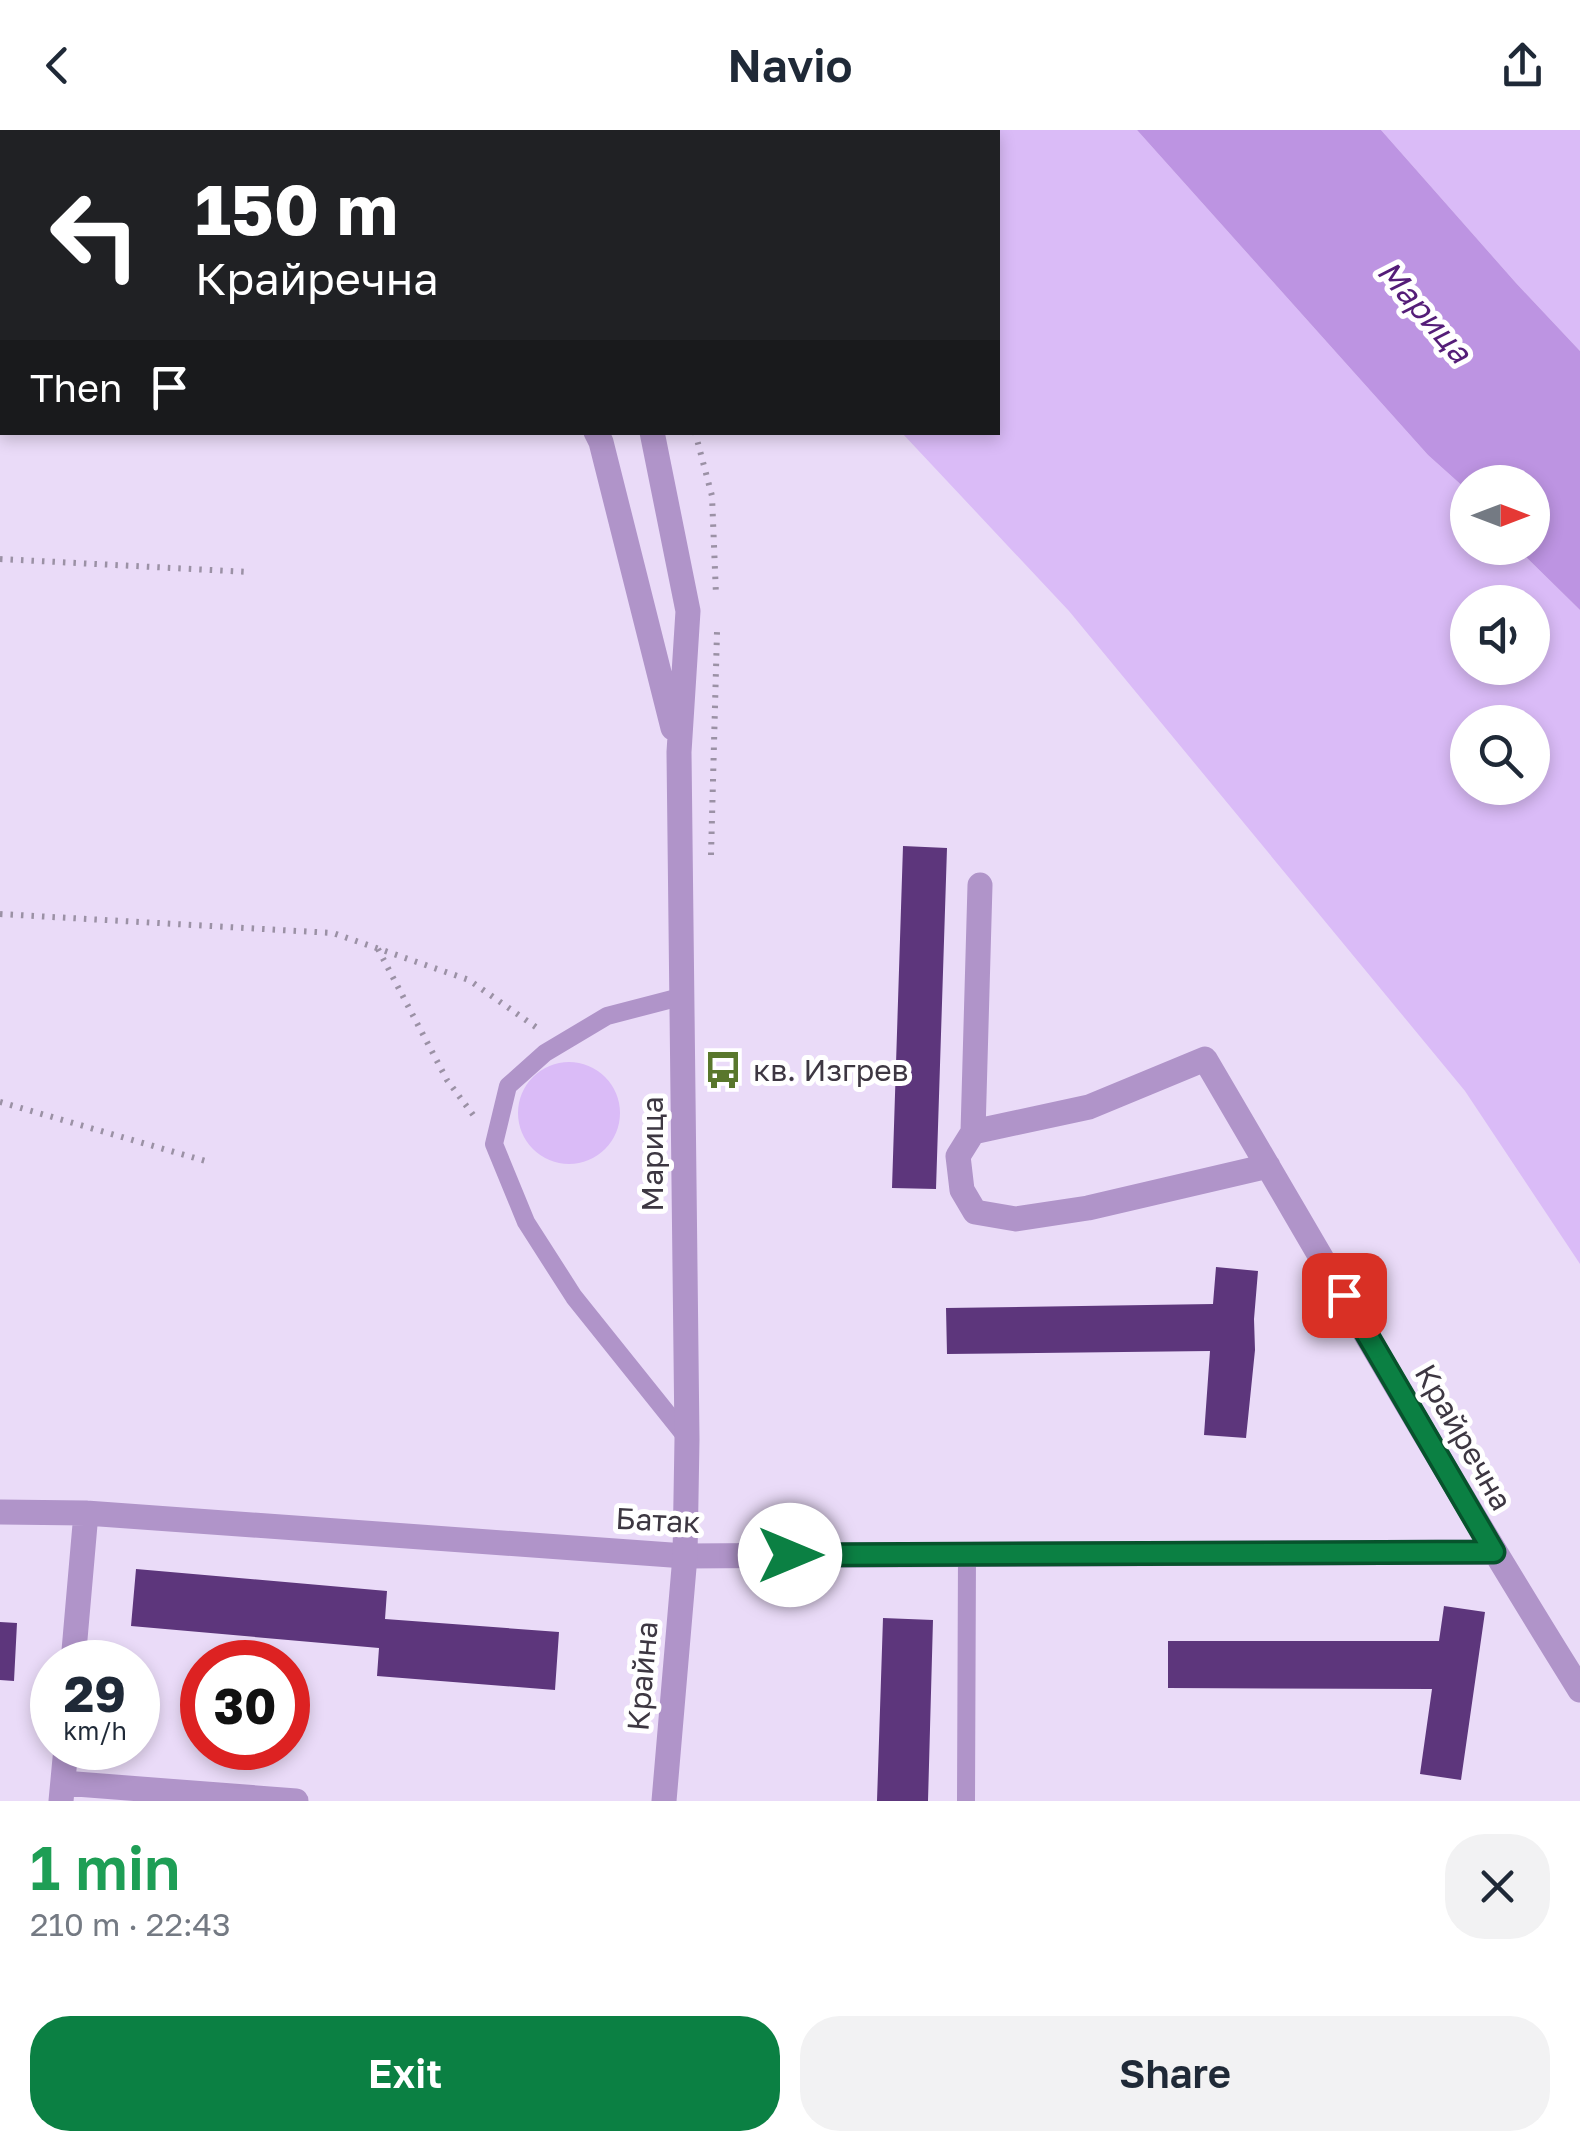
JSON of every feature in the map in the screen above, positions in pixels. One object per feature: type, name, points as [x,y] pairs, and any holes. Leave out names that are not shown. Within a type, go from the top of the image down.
[{"type":"street","name":"Марица","points":[[598,435],[679,752]]},
{"type":"street","name":"Марица","points":[[653,435],[688,611],[679,752],[687,1439],[684,1556]]},
{"type":"street","points":[[980,885],[973,1132],[958,1156],[962,1190],[975,1212],[1016,1219],[1088,1208],[1268,1166]]},
{"type":"street","name":"Крайречна","points":[[973,1132],[1088,1107],[1205,1059],[1494,1552],[1580,1690]]},
{"type":"street","name":"Батак","points":[[0,1512],[86,1512],[684,1556],[1494,1552]]},
{"type":"street","points":[[75,1640],[86,1512]]},
{"type":"street","name":"Крайна","points":[[664,1801],[684,1556]]},
{"type":"street","points":[[62,1792],[296,1801]]},
{"type":"lane","points":[[684,996],[607,1016],[546,1053],[508,1086],[494,1144],[526,1222],[574,1297],[687,1439]]},
{"type":"lane","points":[[966,1554],[966,1801]]},
{"type":"path","points":[[0,558],[249,572]]},
{"type":"path","points":[[0,914],[333,933],[469,980],[560,1044]]},
{"type":"path","points":[[378,948],[448,1080],[494,1144]]},
{"type":"path","points":[[0,1102],[209,1162]]},
{"type":"shaded area","points":[[1000,130],[1137,130],[1428,455],[1450,475],[1450,565],[1534,565],[1580,610],[1580,1264],[1465,1091],[1069,611],[904,435],[1000,435]]},
{"type":"shaded area","points":[[1381,130],[1580,130],[1580,351],[1516,283]]},
{"type":"shaded area","points":[[569,1062],[588,1066],[605,1077],[616,1094],[620,1113],[616,1132],[605,1149],[588,1160],[569,1164],[550,1160],[533,1149],[522,1132],[518,1113],[522,1094],[533,1077],[550,1066]]},
{"type":"water","points":[[1137,130],[1381,130],[1580,351],[1580,610],[1534,565],[1550,565],[1550,465],[1450,465],[1450,475],[1428,455]]},
{"type":"building","points":[[903,846],[947,848],[936,1189],[892,1188]]},
{"type":"building","points":[[1216,1267],[1258,1271],[1246,1438],[1204,1435],[1210,1351],[947,1354],[946,1308],[1213,1304]]},
{"type":"building","points":[[136,1569],[387,1591],[385,1619],[559,1632],[555,1690],[377,1676],[379,1648],[131,1626]]},
{"type":"building","points":[[1444,1606],[1485,1612],[1461,1780],[1420,1774],[1432,1689],[1168,1688],[1168,1641],[1439,1641]]},
{"type":"building","points":[[883,1618],[933,1620],[928,1801],[877,1801]]},
{"type":"building","points":[[0,1622],[17,1623],[14,1681],[0,1680]]},
{"type":"place","name":"кв. Изгрев","points":[[723,1070]]},
{"type":"route","points":[[790,1555],[1494,1552],[1344,1295]]}]
